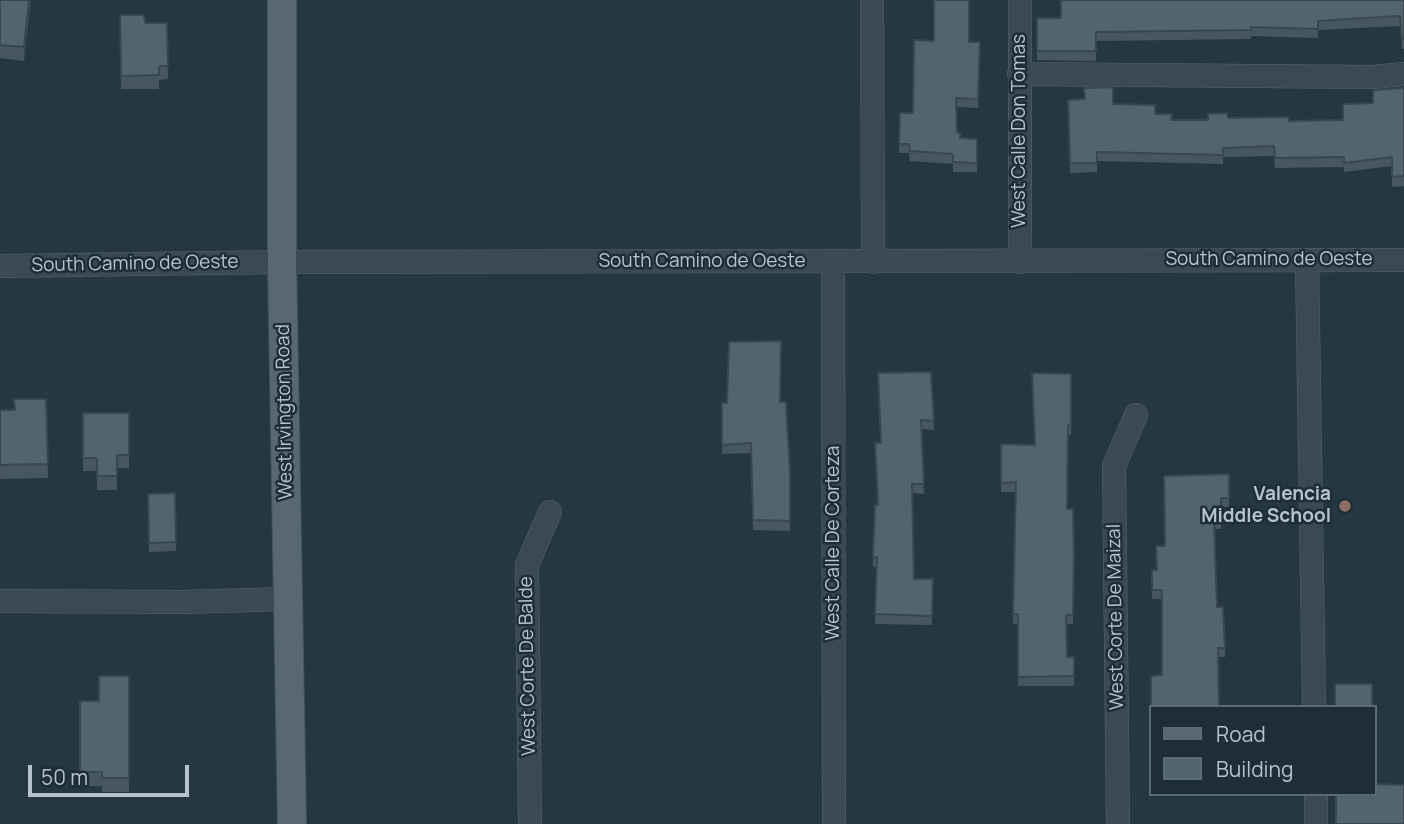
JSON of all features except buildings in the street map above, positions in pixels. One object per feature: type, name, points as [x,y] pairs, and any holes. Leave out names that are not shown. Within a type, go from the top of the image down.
[{"type":"main road","name":"West Irvington Road","points":[[282,0],[282,262],[292,824]]},
{"type":"street","points":[[872,0],[873,262]]},
{"type":"street","name":"West Calle Don Tomas","points":[[1020,0],[1020,262]]},
{"type":"street","points":[[1019,74],[1373,77],[1404,74]]},
{"type":"street","points":[[1307,260],[1314,705]]},
{"type":"street","name":"South Camino de Oeste","points":[[0,266],[282,262],[1404,260]]},
{"type":"street","name":"West Calle De Corteza","points":[[833,262],[834,824]]},
{"type":"street","name":"West Corte De Maizal","points":[[1118,824],[1114,466],[1136,415]]},
{"type":"street","name":"West Corte De Balde","points":[[530,824],[527,565],[550,512]]},
{"type":"street","points":[[0,601],[182,603],[288,599]]},
{"type":"street","points":[[1316,796],[1316,824]]},
{"type":"place","name":"Valencia Middle School","points":[[1345,506]]}]
